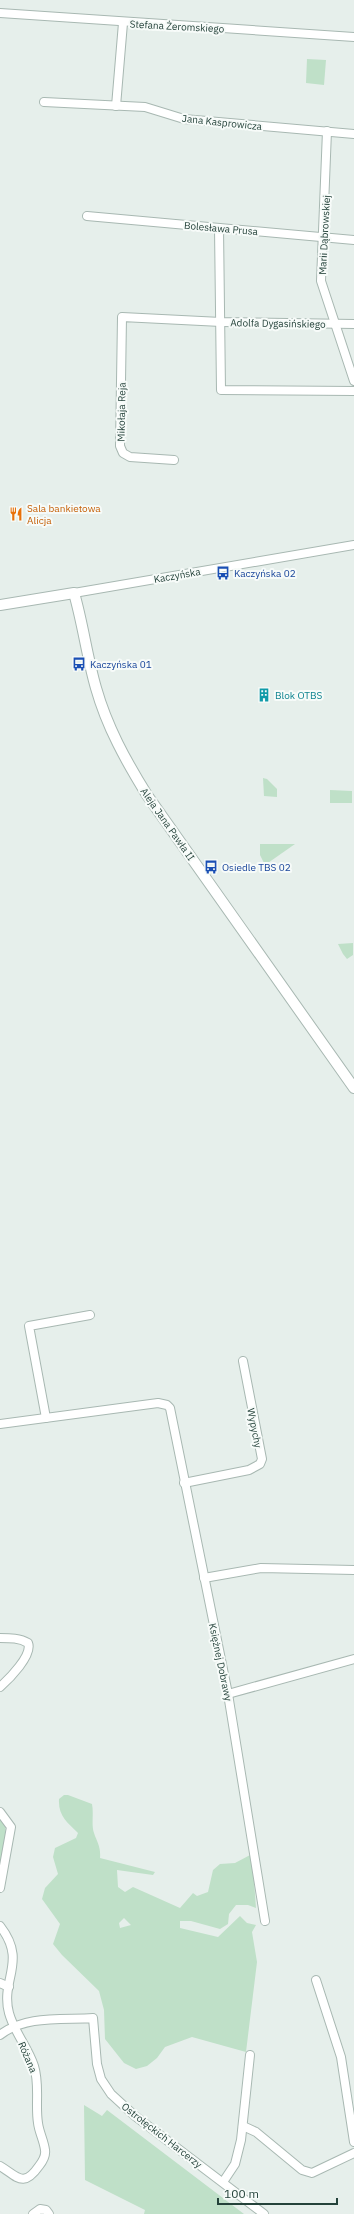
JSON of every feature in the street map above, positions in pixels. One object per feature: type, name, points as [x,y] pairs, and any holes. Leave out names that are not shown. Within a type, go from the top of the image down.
[{"type":"street","name":"Stefana Żeromskiego","points":[[0,13],[122,23],[354,37]]},
{"type":"street","points":[[116,106],[122,23]]},
{"type":"street","name":"Jana Kasprowicza","points":[[44,102],[149,108],[190,120],[354,134]]},
{"type":"street","name":"Marii Dąbrowskiej","points":[[327,131],[322,281],[354,381]]},
{"type":"street","name":"Bolesława Prusa","points":[[87,216],[324,236],[354,240]]},
{"type":"street","points":[[219,228],[221,390],[354,391]]},
{"type":"street","name":"Adolfa Dygasińskiego","points":[[122,317],[221,322],[354,324]]},
{"type":"street","name":"Mikołaja Reja","points":[[122,317],[120,446],[123,453],[130,457],[174,460]]},
{"type":"street","name":"Kaczyńska","points":[[0,605],[354,545]]},
{"type":"street","name":"Aleja Jana Pawła II","points":[[74,593],[96,689],[107,721],[124,757],[147,796],[354,1088]]},
{"type":"street","points":[[0,1424],[46,1418],[29,1326],[90,1315]]},
{"type":"street","name":"Wypychy","points":[[184,1483],[249,1470],[260,1464],[262,1459],[243,1361]]},
{"type":"street","name":"Księżnej Dobrawy","points":[[46,1418],[158,1403],[167,1405],[172,1413],[184,1483],[228,1694],[265,1921]]},
{"type":"street","points":[[204,1578],[262,1568],[354,1570]]},
{"type":"street","points":[[0,1638],[13,1638],[28,1643],[28,1652],[25,1658],[0,1687]]},
{"type":"street","points":[[228,1694],[354,1659]]},
{"type":"street","points":[[0,1812],[11,1827],[0,1888]]},
{"type":"street","name":"Różana","points":[[0,1926],[8,1937],[13,1954],[7,2006],[14,2025],[30,2056],[37,2077],[38,2123],[46,2151],[44,2160],[34,2174],[28,2178],[23,2179],[14,2177],[0,2166]]},
{"type":"street","points":[[316,1980],[341,2057],[354,2142]]},
{"type":"street","points":[[0,1983],[9,1987]]},
{"type":"street","name":"Ostrołęckich Harcerzy","points":[[14,2025],[27,2022],[93,2018],[97,2064],[101,2079],[111,2094],[135,2116],[264,2214]]},
{"type":"street","points":[[0,2035],[14,2025]]},
{"type":"street","points":[[223,2182],[235,2164],[243,2126],[250,2055]]},
{"type":"street","points":[[243,2126],[256,2132],[302,2170],[312,2173],[354,2154]]},
{"type":"street","points":[[33,2214],[40,2209],[46,2210],[49,2214]]},
{"type":"green space","points":[[307,59],[326,60],[324,85],[306,83]]},
{"type":"green space","points":[[263,778],[267,779],[277,789],[277,797],[264,796]]},
{"type":"green space","points":[[330,790],[352,791],[352,803],[330,803]]},
{"type":"green space","points":[[260,844],[295,844],[265,865],[260,855]]},
{"type":"green space","points":[[353,943],[353,955],[347,959],[338,944]]},
{"type":"green space","points":[[64,1795],[68,1795],[92,1804],[93,1830],[99,1848],[100,1858],[155,1872],[153,1875],[117,1870],[118,1887],[125,1892],[133,1887],[180,1908],[193,1893],[197,1896],[208,1892],[213,1870],[220,1864],[235,1863],[252,1854],[256,1908],[248,1905],[236,1905],[229,1914],[228,1924],[220,1929],[191,1921],[180,1921],[180,1928],[218,1937],[240,1916],[247,1923],[256,1925],[252,1932],[257,1962],[246,2052],[192,2037],[165,2047],[157,2058],[147,2066],[136,2069],[124,2063],[105,2039],[104,2010],[99,1991],[62,1955],[53,1944],[60,1924],[42,1899],[45,1888],[58,1874],[53,1857],[55,1848],[76,1838],[78,1833],[64,1818],[60,1810],[59,1799]],"holes":[[[124,1918],[131,1925],[120,1928],[119,1923]]]},
{"type":"green space","points":[[0,1818],[5,1826],[5,1833],[0,1860]]},
{"type":"green space","points":[[84,2105],[102,2116],[107,2110],[244,2214],[144,2214],[145,2210],[85,2180]]},
{"type":"place","name":"Sala bankietowa Alicja","points":[[16,514]]},
{"type":"place","name":"Kaczyńska 02","points":[[223,573]]},
{"type":"place","name":"Kaczyńska 01","points":[[79,664]]},
{"type":"place","name":"Blok OTBS","points":[[264,695]]},
{"type":"place","name":"Osiedle TBS 02","points":[[211,867]]}]
